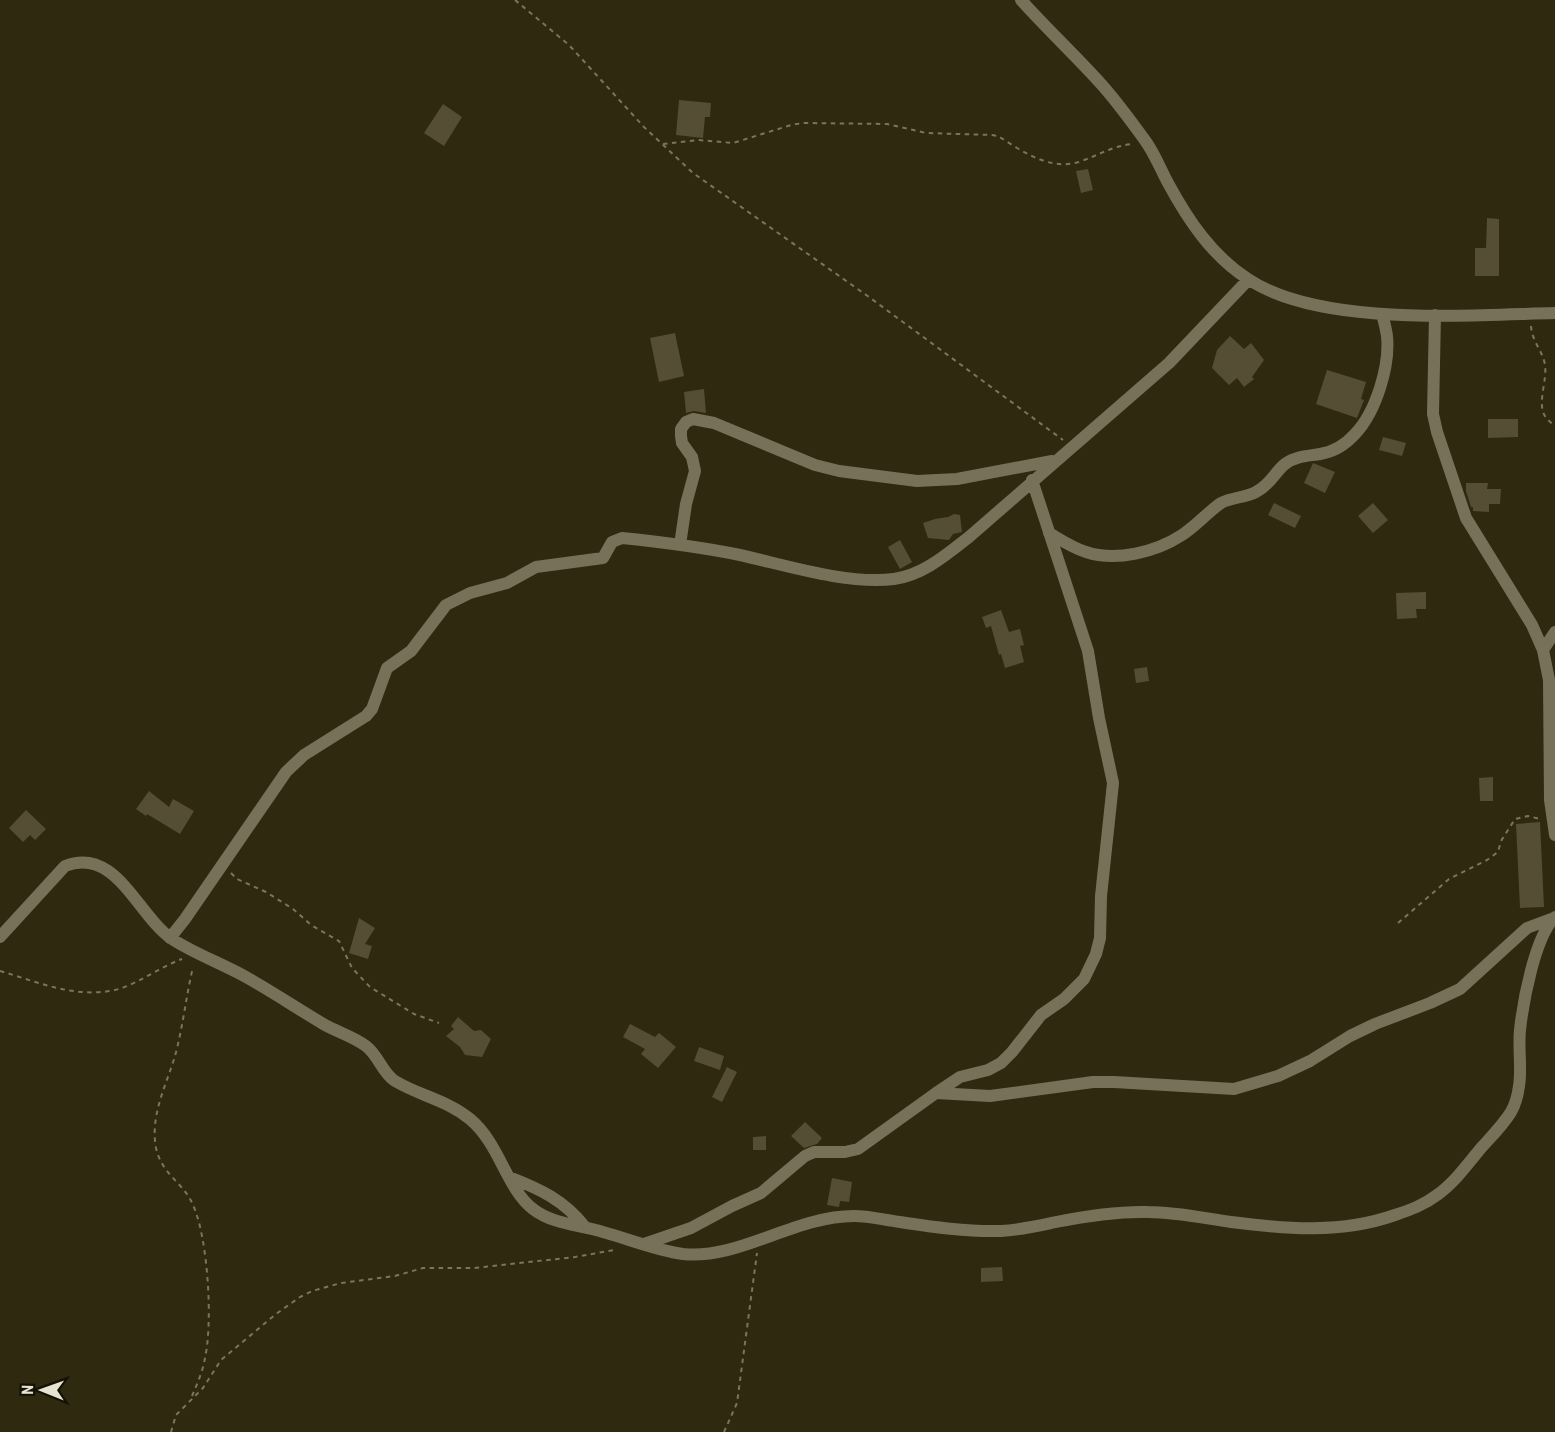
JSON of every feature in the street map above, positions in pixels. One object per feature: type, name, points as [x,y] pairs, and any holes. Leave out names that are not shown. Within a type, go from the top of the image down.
[{"type":"street","points":[[1021,0],[1103,86],[1146,142],[1194,228],[1222,259],[1248,280],[1307,303],[1344,310],[1382,314],[1435,315],[1555,313]]},
{"type":"street","points":[[170,938],[286,772],[318,744],[366,716],[372,709],[387,668],[411,651],[446,605],[471,593],[507,583],[536,567],[603,558],[612,542],[621,538],[680,545],[855,578],[894,579],[915,574],[940,560],[969,537],[1169,363],[1248,280]]},
{"type":"street","points":[[1049,533],[1088,553],[1122,555],[1142,552],[1181,536],[1220,504],[1253,494],[1263,488],[1273,480],[1285,464],[1295,458],[1323,454],[1339,448],[1355,435],[1363,424],[1379,389],[1386,357],[1387,336],[1382,314]]},
{"type":"street","points":[[1435,315],[1433,414],[1437,432],[1466,518],[1532,625],[1543,650],[1552,682],[1552,821],[1555,835]]},
{"type":"street","points":[[680,545],[686,504],[695,471],[692,457],[682,442],[681,429],[686,422],[693,419],[714,423],[815,465],[839,471],[917,481],[957,480],[1055,461]]},
{"type":"street","points":[[642,1245],[691,1228],[761,1193],[805,1156],[814,1152],[845,1152],[858,1149],[960,1077],[988,1070],[1001,1063],[1041,1015],[1064,999],[1084,979],[1096,954],[1100,938],[1101,896],[1113,783],[1101,730],[1088,651],[1032,480]]},
{"type":"street","points":[[1543,650],[1555,632]]},
{"type":"street","points":[[0,937],[58,873],[71,863],[78,862],[106,868],[170,938],[198,956],[244,976],[325,1025],[365,1046],[375,1055],[386,1074],[394,1080],[457,1110],[473,1121],[488,1138],[521,1197],[530,1208],[546,1218],[585,1227],[642,1245],[682,1254],[703,1254],[732,1248],[804,1223],[832,1216],[863,1216],[948,1228],[998,1231],[1024,1229],[1096,1215],[1154,1212],[1289,1228],[1319,1229],[1372,1222],[1416,1208],[1446,1189],[1511,1112],[1520,1085],[1519,1032],[1526,995],[1539,946],[1553,918]]},
{"type":"street","points":[[936,1093],[990,1096],[1094,1082],[1222,1089],[1245,1087],[1294,1069],[1375,1024],[1430,1004],[1460,989],[1527,928],[1553,918]]},
{"type":"street","points":[[509,1177],[561,1202],[585,1227]]},
{"type":"path","points":[[514,0],[569,45],[644,127],[693,173],[869,297],[1072,446]]},
{"type":"path","points":[[662,144],[698,140],[733,143],[803,123],[887,123],[926,133],[998,136],[1035,158],[1060,164],[1079,162],[1116,146],[1146,142]]},
{"type":"path","points":[[1532,314],[1532,334],[1545,363],[1542,408],[1544,415],[1555,426]]},
{"type":"path","points":[[1398,922],[1449,879],[1498,852],[1501,841],[1515,819],[1528,816],[1552,821]]},
{"type":"path","points":[[223,864],[237,879],[273,896],[311,925],[339,940],[352,968],[370,987],[414,1014],[439,1023]]},
{"type":"path","points":[[0,971],[56,988],[103,992],[120,988],[169,964],[198,956],[174,1056],[160,1099],[155,1131],[157,1150],[162,1165],[192,1202],[197,1214],[203,1249],[209,1314],[208,1337],[205,1358],[192,1399]]},
{"type":"path","points":[[724,1432],[737,1403],[759,1239]]},
{"type":"path","points":[[171,1432],[176,1415],[202,1388],[228,1354],[276,1314],[312,1291],[341,1283],[395,1276],[423,1268],[474,1268],[575,1257],[614,1250]]},
{"type":"building","points":[[679,100],[711,103],[710,117],[705,117],[703,138],[676,135]]},
{"type":"building","points":[[443,104],[462,117],[444,146],[424,133]]},
{"type":"building","points":[[1088,169],[1093,190],[1081,193],[1076,171]]},
{"type":"building","points":[[1487,218],[1499,219],[1499,276],[1475,276],[1475,248],[1486,248]]},
{"type":"building","points":[[675,333],[684,376],[659,382],[650,338]]},
{"type":"building","points":[[1230,336],[1244,349],[1251,343],[1264,360],[1252,377],[1254,379],[1244,387],[1237,378],[1229,385],[1212,368],[1217,350]]},
{"type":"building","points":[[1327,370],[1366,382],[1361,399],[1364,400],[1357,418],[1316,404]]},
{"type":"building","points":[[704,389],[706,413],[694,411],[686,413],[684,392]]},
{"type":"building","points":[[1488,419],[1518,419],[1518,437],[1488,438]]},
{"type":"building","points":[[1383,437],[1406,443],[1402,456],[1379,450]]},
{"type":"building","points":[[1313,463],[1335,472],[1325,493],[1304,483]]},
{"type":"building","points":[[1466,483],[1488,483],[1487,489],[1501,489],[1500,504],[1489,504],[1489,512],[1473,511],[1466,491]]},
{"type":"building","points":[[1274,503],[1301,516],[1295,528],[1268,515]]},
{"type":"building","points":[[1373,503],[1388,520],[1373,533],[1358,516]]},
{"type":"building","points":[[954,514],[960,515],[962,532],[953,534],[949,540],[928,538],[923,523]]},
{"type":"building","points":[[900,540],[912,562],[900,569],[888,547]]},
{"type":"building","points":[[1426,592],[1426,609],[1416,609],[1417,618],[1397,619],[1396,593]]},
{"type":"building","points":[[1001,610],[1009,632],[1020,629],[1024,645],[1020,646],[1024,662],[1005,668],[991,626],[986,628],[982,617]]},
{"type":"building","points":[[1147,667],[1149,681],[1136,683],[1134,669]]},
{"type":"building","points":[[1493,777],[1493,801],[1480,801],[1479,778]]},
{"type":"building","points":[[149,791],[169,807],[173,799],[194,811],[180,834],[136,809]]},
{"type":"building","points":[[26,810],[46,829],[35,840],[30,835],[23,842],[9,828]]},
{"type":"building","points":[[1540,822],[1544,907],[1520,908],[1516,824]]},
{"type":"building","points":[[359,918],[375,928],[365,944],[372,946],[368,959],[349,953]]},
{"type":"building","points":[[458,1017],[474,1031],[481,1030],[491,1039],[482,1057],[465,1055],[460,1047],[446,1036],[454,1029],[451,1026]]},
{"type":"building","points":[[630,1024],[655,1037],[659,1033],[676,1047],[658,1068],[641,1054],[645,1049],[623,1037]]},
{"type":"building","points":[[699,1047],[724,1056],[720,1070],[694,1061]]},
{"type":"building","points":[[727,1067],[737,1072],[722,1102],[712,1097]]},
{"type":"building","points":[[805,1122],[822,1138],[817,1144],[804,1148],[791,1136]]},
{"type":"building","points":[[766,1136],[766,1150],[753,1150],[753,1137]]},
{"type":"building","points":[[832,1178],[852,1182],[849,1202],[840,1201],[839,1207],[827,1205]]},
{"type":"building","points":[[1002,1267],[1003,1281],[981,1282],[981,1268]]}]
